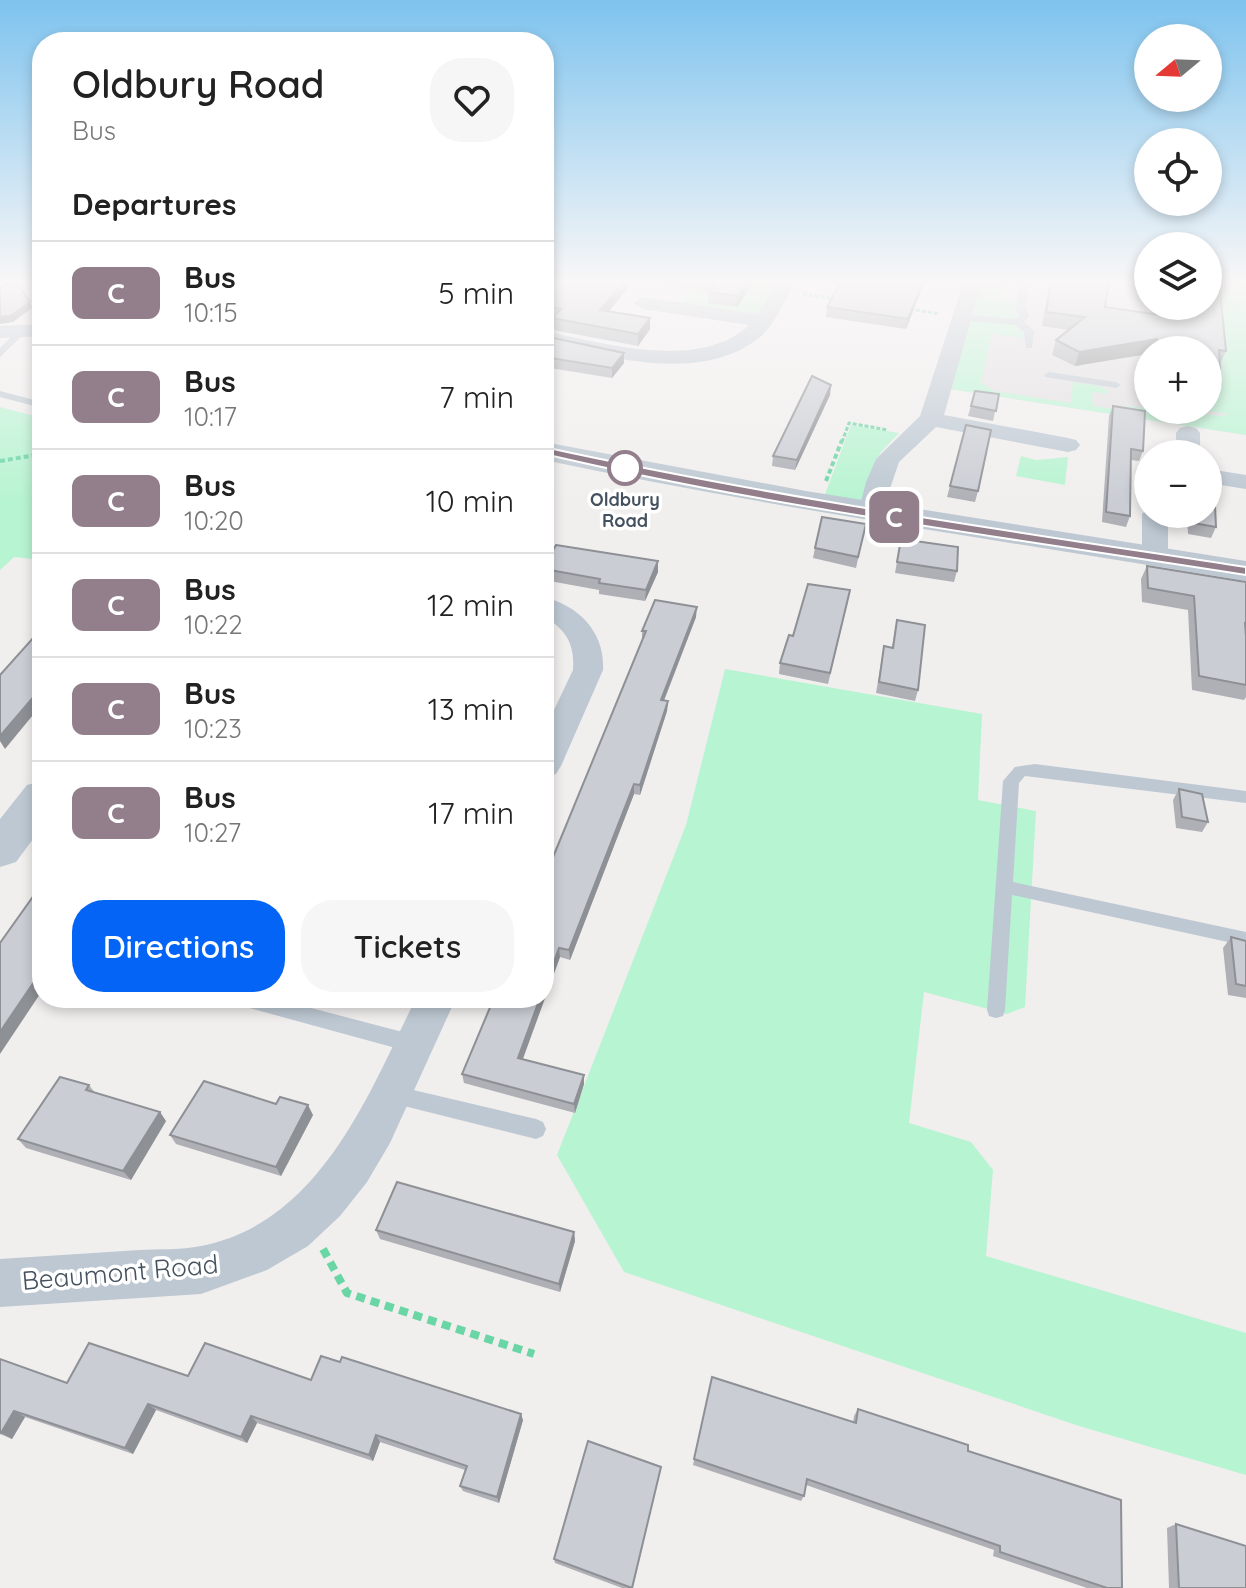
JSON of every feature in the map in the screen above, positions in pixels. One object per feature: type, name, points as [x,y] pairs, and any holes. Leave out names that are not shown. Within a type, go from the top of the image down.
[{"type":"street","points":[[871,513],[878,482],[888,459],[923,426],[948,355]]},
{"type":"street","points":[[923,426],[1068,445]]},
{"type":"street","points":[[554,453],[817,504],[1246,571]]},
{"type":"street","points":[[1222,478],[1246,482]]},
{"type":"street","points":[[1155,528],[1155,555]]},
{"type":"street","points":[[554,613],[577,628],[591,653],[588,670],[554,728]]},
{"type":"street","points":[[0,850],[32,809]]},
{"type":"street","name":"Beaumont Road","points":[[0,1283],[201,1270],[257,1252],[307,1220],[332,1195],[391,1094],[431,1008]]},
{"type":"lane","points":[[1049,375],[1116,385]]},
{"type":"lane","points":[[0,394],[32,402]]},
{"type":"lane","points":[[996,1010],[1011,781],[1021,771],[1035,770],[1246,797]]},
{"type":"lane","points":[[1005,887],[1246,939]]},
{"type":"lane","points":[[279,1008],[414,1044]]},
{"type":"lane","points":[[391,1094],[536,1129]]},
{"type":"path","points":[[817,504],[849,423],[923,426]]},
{"type":"path","points":[[0,461],[32,456]]},
{"type":"path","points":[[307,1220],[347,1293],[534,1354]]},
{"type":"shaded area","points":[[960,355],[1134,355],[1134,418],[950,389]]},
{"type":"shaded area","points":[[1222,355],[1246,355],[1246,435],[1175,424],[1222,424]]},
{"type":"green space","points":[[960,355],[987,355],[981,382],[993,391],[1071,403],[1073,382],[1099,386],[1108,394],[1092,392],[1093,406],[1125,411],[1125,406],[1134,407],[1134,418],[950,389]]},
{"type":"green space","points":[[1222,355],[1246,355],[1246,435],[1175,424],[1222,424],[1222,416],[1229,414],[1222,413]]},
{"type":"green space","points":[[0,407],[32,415],[32,559],[14,557],[0,570]]},
{"type":"green space","points":[[851,425],[899,433],[880,453],[862,503],[824,497]]},
{"type":"green space","points":[[1021,456],[1036,460],[1068,457],[1065,485],[1016,476]]},
{"type":"green space","points":[[725,669],[982,714],[978,800],[1036,811],[1025,1007],[1007,1014],[924,992],[909,1123],[971,1142],[993,1170],[986,1256],[1246,1333],[1246,1475],[1079,1426],[624,1272],[557,1155],[686,825]]},
{"type":"building","points":[[554,355],[622,355],[612,368],[554,359]]},
{"type":"building","points":[[812,376],[831,385],[797,460],[773,456]]},
{"type":"building","points":[[975,391],[999,394],[996,411],[971,406]]},
{"type":"building","points":[[1113,406],[1134,409],[1134,424],[1144,424],[1144,440],[1134,440],[1134,450],[1131,449],[1130,516],[1106,512]]},
{"type":"building","points":[[966,425],[991,430],[978,491],[950,486]]},
{"type":"building","points":[[822,517],[866,524],[858,557],[815,548]]},
{"type":"building","points":[[901,539],[958,547],[957,571],[897,562]]},
{"type":"building","points":[[556,545],[658,561],[646,590],[599,583],[600,579],[554,571]]},
{"type":"building","points":[[1147,566],[1246,582],[1246,685],[1199,676],[1194,596],[1148,588]]},
{"type":"building","points":[[808,584],[850,590],[830,673],[780,663],[789,635],[793,636]]},
{"type":"building","points":[[655,600],[697,607],[661,700],[668,701],[640,785],[634,784],[569,950],[559,948],[554,962],[554,855],[646,631],[642,631]]},
{"type":"building","points":[[897,620],[925,625],[918,690],[879,682],[884,646],[893,648]]},
{"type":"building","points":[[32,639],[32,699],[0,736],[0,675]]},
{"type":"building","points":[[1179,789],[1202,794],[1208,822],[1182,817]]},
{"type":"building","points":[[32,898],[32,985],[0,1032],[0,943]]},
{"type":"building","points":[[1231,937],[1246,941],[1246,986],[1236,984]]},
{"type":"building","points":[[490,1008],[536,1008],[518,1058],[584,1075],[574,1104],[462,1074]]},
{"type":"building","points":[[60,1077],[89,1085],[86,1090],[160,1112],[123,1171],[18,1139]]},
{"type":"building","points":[[204,1081],[276,1104],[280,1097],[308,1105],[276,1167],[170,1135]]},
{"type":"building","points":[[397,1182],[574,1232],[559,1284],[376,1230]]},
{"type":"building","points":[[89,1343],[188,1376],[205,1343],[311,1380],[321,1356],[340,1362],[342,1357],[521,1414],[497,1497],[460,1486],[467,1466],[376,1435],[369,1455],[251,1416],[241,1437],[148,1404],[125,1448],[14,1411],[1,1433],[0,1359],[67,1383]]},
{"type":"building","points":[[712,1377],[856,1423],[858,1409],[968,1445],[968,1451],[1121,1500],[1122,1588],[1107,1588],[1000,1552],[1000,1546],[807,1479],[804,1496],[694,1459]]},
{"type":"building","points":[[588,1441],[661,1467],[632,1588],[554,1559]]},
{"type":"building","points":[[1176,1524],[1246,1546],[1246,1588],[1179,1588]]},
{"type":"bus line","name":"C","points":[[554,453],[665,477],[871,513],[1246,571]]},
{"type":"place","name":"Oldbury Road","points":[[625,468]]}]
